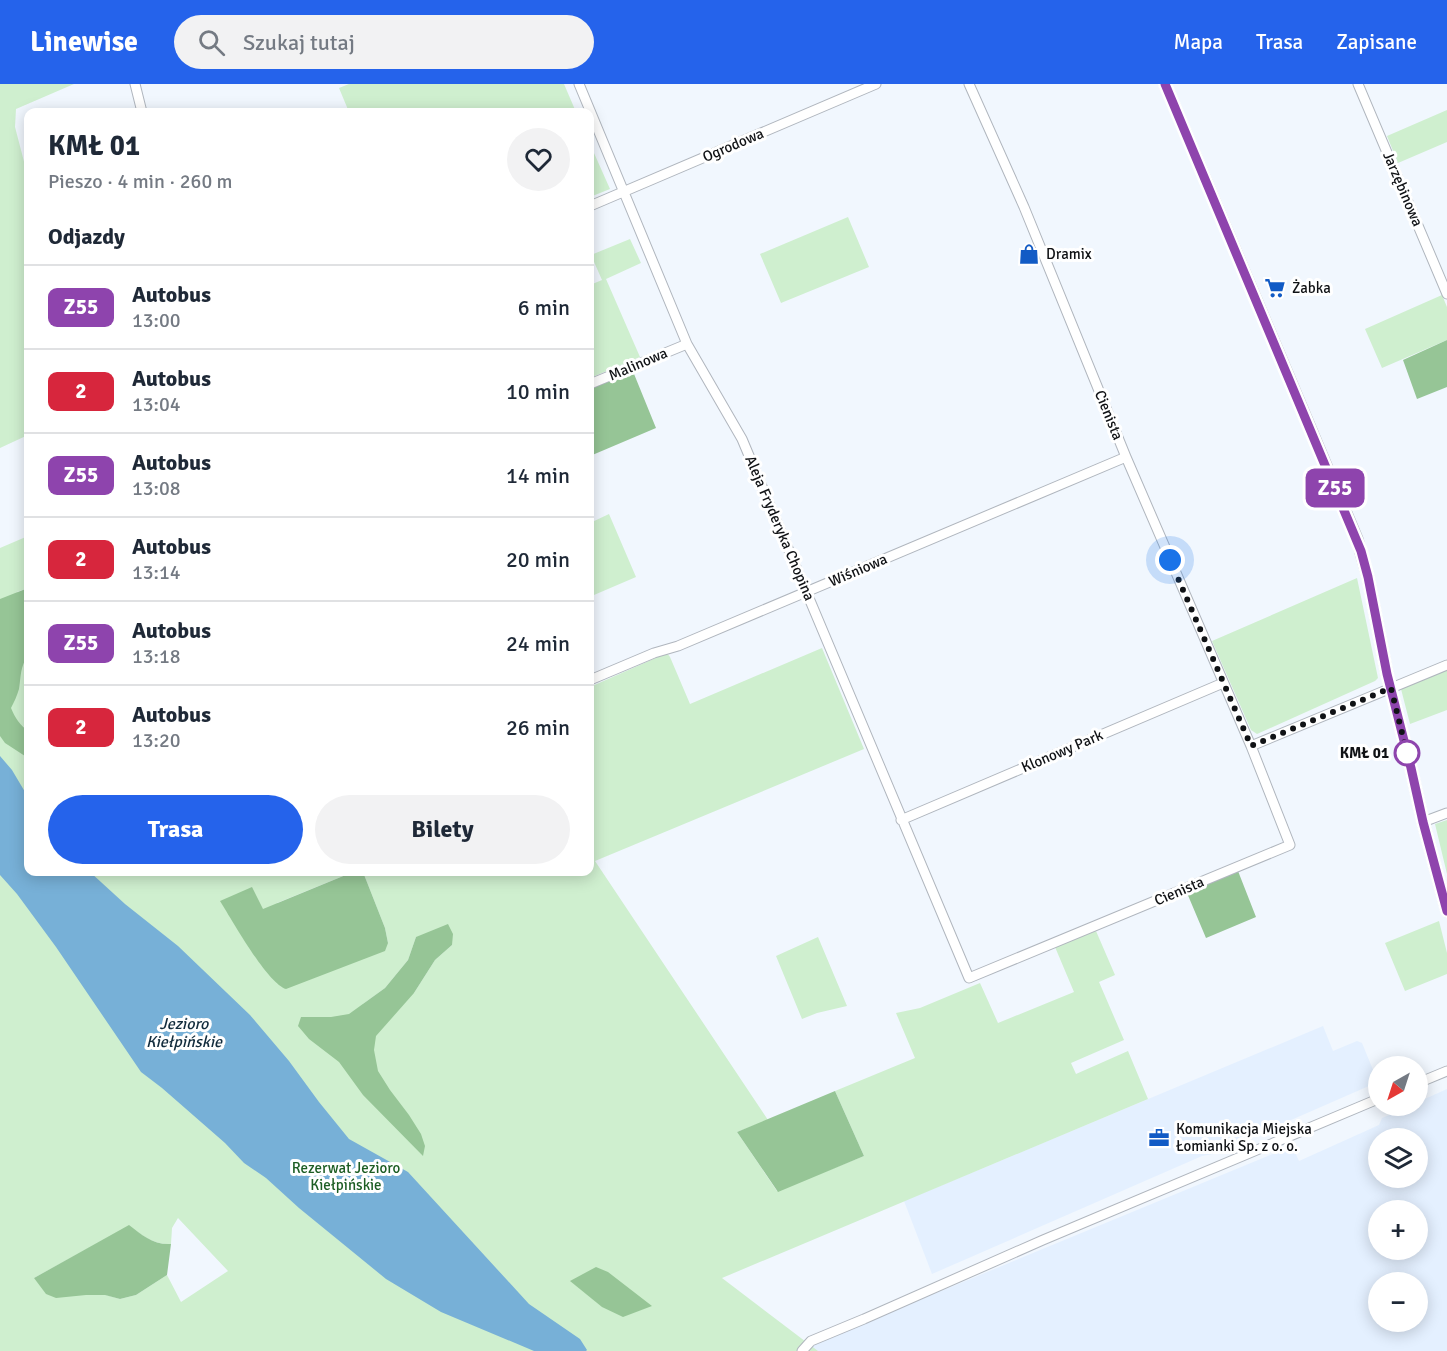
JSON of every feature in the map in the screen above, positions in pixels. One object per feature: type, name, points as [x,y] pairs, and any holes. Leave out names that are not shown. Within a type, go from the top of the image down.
[{"type":"street","points":[[135,84],[141,108]]},
{"type":"street","name":"Aleja Fryderyka Chopina","points":[[579,84],[589,108]]},
{"type":"street","name":"Ogrodowa","points":[[594,204],[876,84]]},
{"type":"street","name":"Cienista","points":[[969,84],[1024,207],[1126,457],[1251,746],[1290,845],[969,978]]},
{"type":"street","points":[[1165,84],[1357,539],[1368,577],[1391,688],[1423,822],[1447,911]]},
{"type":"street","name":"Jarzębinowa","points":[[1359,84],[1447,294]]},
{"type":"street","name":"Aleja Fryderyka Chopina","points":[[594,120],[687,344],[742,439],[969,978]]},
{"type":"street","name":"Malinowa","points":[[594,382],[687,344]]},
{"type":"street","name":"Wiśniowa","points":[[594,678],[654,652],[678,646],[1126,457]]},
{"type":"street","points":[[1251,746],[1447,665]]},
{"type":"street","name":"Klonowy Park","points":[[902,820],[1223,683]]},
{"type":"street","points":[[1423,822],[1447,813]]},
{"type":"street","points":[[1428,1079],[1447,1071]]},
{"type":"street","points":[[802,1351],[811,1341],[1368,1103]]},
{"type":"shaded area","points":[[1323,1026],[1333,1051],[1357,1041],[1362,1043],[1368,1058],[1368,1086],[932,1274],[904,1201]]},
{"type":"shaded area","points":[[1447,1089],[1447,1351],[809,1351],[813,1344],[1292,1146],[1299,1161],[1368,1130],[1368,1188],[1428,1188],[1428,1128],[1372,1128],[1379,1125],[1382,1118],[1428,1116],[1428,1098]]},
{"type":"green space","points":[[0,84],[74,84],[16,109],[15,127],[24,162],[24,437],[0,448]]},
{"type":"green space","points":[[349,84],[564,84],[574,108],[347,108],[339,88]]},
{"type":"green space","points":[[1447,110],[1447,142],[1398,163],[1387,136]]},
{"type":"green space","points":[[594,153],[610,189],[594,195]]},
{"type":"green space","points":[[848,217],[869,267],[781,303],[760,254]]},
{"type":"green space","points":[[630,239],[641,263],[606,279],[640,357],[594,376],[594,283],[602,280],[594,262],[594,254]]},
{"type":"green space","points":[[1442,295],[1447,307],[1447,340],[1382,368],[1365,329]]},
{"type":"green space","points":[[1447,340],[1447,387],[1417,399],[1403,360]]},
{"type":"green space","points":[[632,369],[656,428],[594,454],[594,384]]},
{"type":"green space","points":[[609,514],[636,577],[594,595],[594,521]]},
{"type":"green space","name":"Rezerwat Jezioro Kiełpińskie","points":[[24,538],[24,589],[17,592],[24,616],[24,876],[343,876],[277,903],[388,943],[385,928],[365,876],[594,876],[594,685],[667,653],[690,704],[822,648],[864,749],[595,861],[768,1120],[737,1132],[777,1191],[864,1156],[835,1091],[915,1058],[896,1013],[920,1008],[980,983],[998,1023],[1074,992],[1055,947],[1096,931],[1115,975],[1099,982],[1124,1040],[1071,1063],[1076,1074],[1128,1051],[1148,1099],[722,1278],[818,1351],[0,1351],[0,548]],"holes":[[[416,937],[452,945],[435,960],[414,993],[363,1004],[385,988],[408,960]],[[178,1218],[228,1271],[181,1302],[167,1275],[136,1295],[120,1299],[106,1295],[86,1295],[34,1278],[129,1226],[153,1241],[171,1244],[172,1228]]]},
{"type":"green space","points":[[1357,578],[1378,678],[1257,734],[1251,730],[1212,641]]},
{"type":"green space","points":[[24,590],[24,663],[19,689],[11,708],[24,727],[24,755],[5,743],[0,736],[0,599]]},
{"type":"green space","points":[[1447,670],[1447,710],[1410,724],[1401,689]]},
{"type":"green space","points":[[1447,820],[1447,874],[1435,824]]},
{"type":"green space","points":[[1238,871],[1256,917],[1206,938],[1187,893]]},
{"type":"green space","points":[[343,876],[365,876],[385,928],[388,943],[385,951],[286,989],[278,984],[260,964],[220,901],[252,887],[263,909]]},
{"type":"green space","points":[[1439,921],[1447,953],[1447,974],[1405,991],[1385,943]]},
{"type":"green space","points":[[448,924],[453,934],[452,945],[435,960],[414,993],[376,1036],[374,1050],[378,1071],[421,1134],[425,1146],[423,1156],[363,1095],[339,1062],[309,1039],[298,1026],[301,1017],[331,1017],[349,1014],[385,988],[408,960],[416,937]]},
{"type":"green space","points":[[818,937],[847,1006],[802,1019],[776,956]]},
{"type":"green space","points":[[835,1091],[864,1156],[778,1192],[737,1132]]},
{"type":"green space","points":[[129,1225],[153,1241],[171,1244],[167,1275],[136,1295],[120,1299],[105,1295],[56,1298],[46,1294],[34,1278]]},
{"type":"green space","points":[[596,1267],[608,1272],[652,1306],[623,1317],[602,1307],[570,1281]]},
{"type":"water","name":"Jezioro Kiełpińskie","points":[[0,756],[24,790],[24,876],[94,876],[125,904],[178,946],[250,1015],[349,1139],[408,1172],[529,1304],[580,1339],[587,1350],[534,1351],[441,1312],[386,1279],[266,1178],[244,1163],[225,1143],[141,1072],[56,947],[0,875]]},
{"type":"bus line","name":"Z55","points":[[1165,84],[1357,539],[1368,577],[1387,674],[1447,911]]},
{"type":"place","name":"Dramix","points":[[1029,254]]},
{"type":"place","name":"Żabka","points":[[1275,288]]},
{"type":"place","name":"KMŁ 01","points":[[1407,753]]},
{"type":"place","name":"Komunikacja Miejska Łomianki Sp. z o. o.","points":[[1159,1138]]},
{"type":"route","points":[[1170,560],[1251,746],[1391,688],[1407,753]]}]
